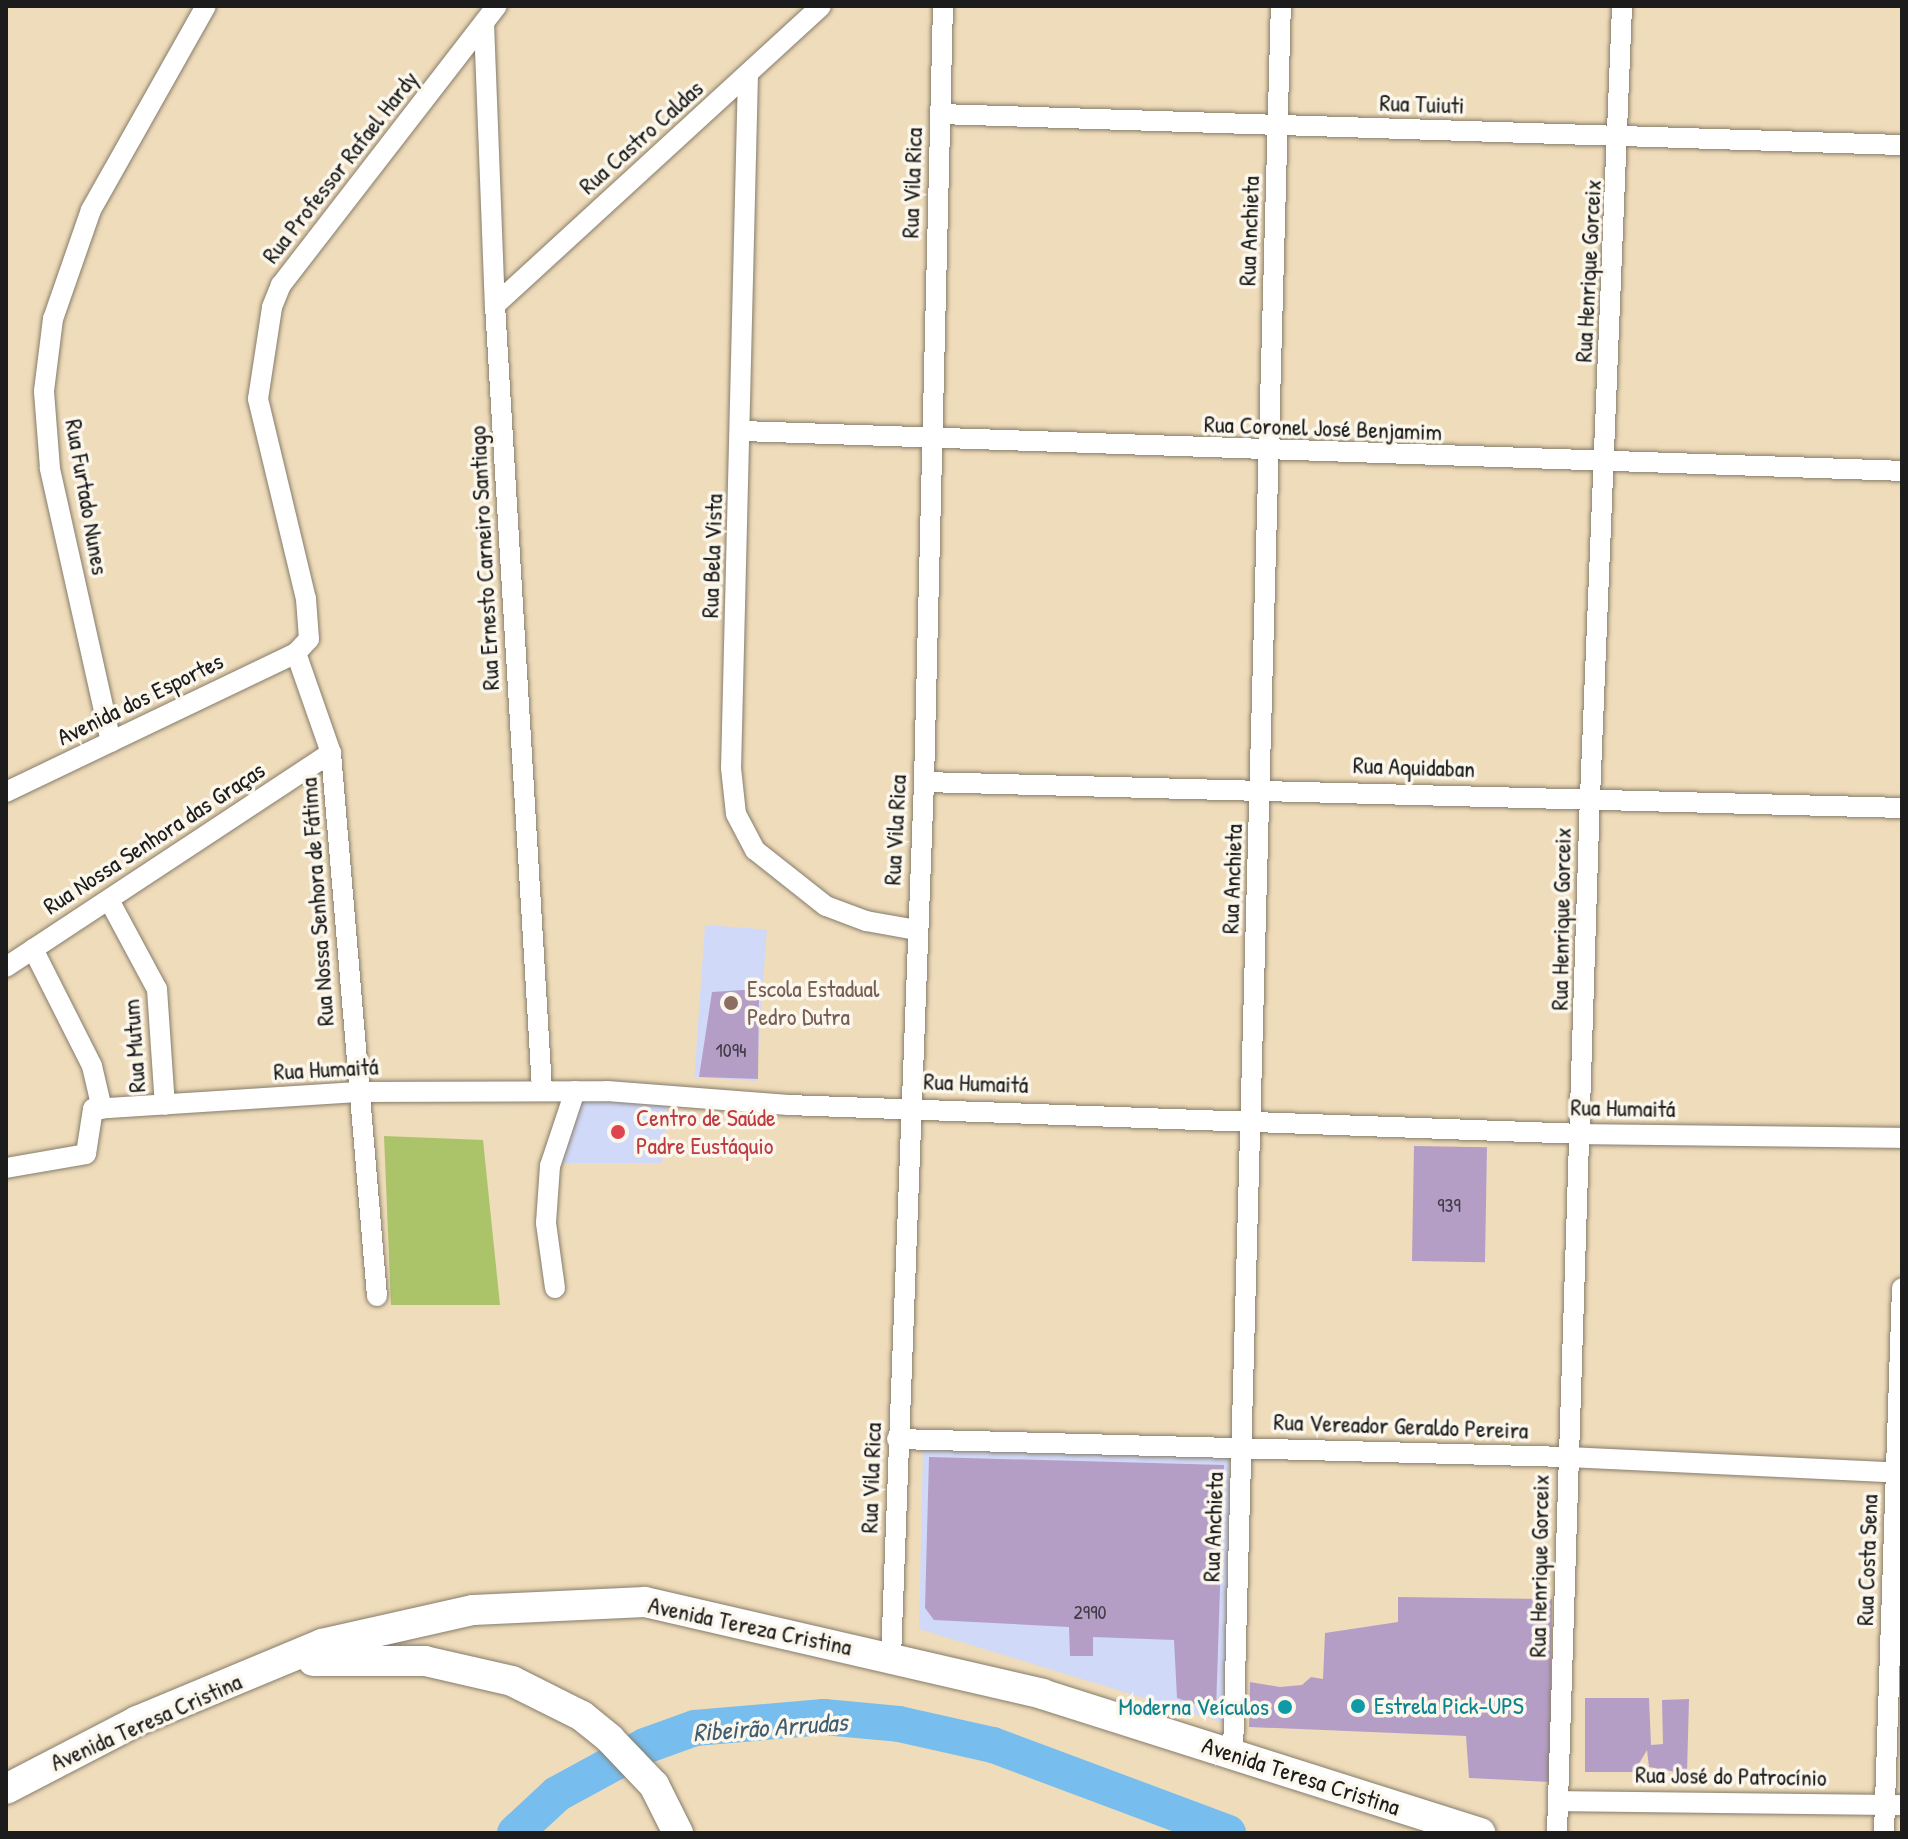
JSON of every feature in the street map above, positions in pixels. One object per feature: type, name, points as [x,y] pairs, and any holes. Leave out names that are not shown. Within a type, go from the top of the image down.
[{"type":"highway","name":"Avenida Tereza Cristina","points":[[281,1662],[322,1644],[451,1614],[587,1602],[645,1602],[891,1657]]},
{"type":"highway","name":"Avenida Teresa Cristina","points":[[891,1657],[1042,1694],[1480,1833]]},
{"type":"highway","points":[[281,1662],[382,1658],[456,1664],[512,1681],[582,1716],[610,1739],[654,1785],[678,1833]]},
{"type":"highway","name":"Avenida Teresa Cristina","points":[[8,1786],[137,1721],[281,1662]]},
{"type":"street","name":"Rua Furtado Nunes","points":[[111,742],[50,468],[45,377],[53,319],[91,210],[206,6]]},
{"type":"street","name":"Rua Professor Rafael Hardy","points":[[296,653],[309,639],[311,624],[258,399],[272,307],[281,285],[497,6]]},
{"type":"street","name":"Rua Castro Caldas","points":[[495,305],[821,6]]},
{"type":"street","name":"Rua Vila Rica","points":[[891,1657],[924,782],[943,6]]},
{"type":"street","name":"Rua Anchieta","points":[[1233,1753],[1281,6]]},
{"type":"street","name":"Rua Henrique Gorceix","points":[[1557,1833],[1567,1457],[1582,1134],[1590,797],[1620,136],[1622,6]]},
{"type":"street","name":"Rua Ernesto Carneiro Santiago","points":[[484,23],[495,305],[542,1090]]},
{"type":"street","name":"Rua Bela Vista","points":[[748,74],[742,431],[731,768],[736,814],[755,850],[826,906],[866,921],[917,930]]},
{"type":"street","name":"Rua Tuiuti","points":[[940,114],[1902,145]]},
{"type":"street","name":"Rua Coronel José Benjamim","points":[[742,431],[1269,453],[1902,471]]},
{"type":"street","name":"Avenida dos Esportes","points":[[6,792],[296,653]]},
{"type":"street","name":"Rua Nossa Senhora de Fátima","points":[[296,653],[331,753],[357,1092],[377,1296]]},
{"type":"street","name":"Rua Nossa Senhora das Graças","points":[[6,967],[331,753]]},
{"type":"street","name":"Rua Aquidaban","points":[[924,782],[1261,788],[1902,808]]},
{"type":"street","name":"Rua Mutum","points":[[109,900],[157,989],[165,1105]]},
{"type":"street","points":[[6,1168],[88,1152],[90,1111],[102,1109],[92,1066],[33,949]]},
{"type":"street","name":"Rua Humaitá","points":[[102,1109],[357,1092],[542,1090],[1582,1134],[1902,1138]]},
{"type":"street","points":[[555,1288],[546,1223],[550,1166],[575,1091]]},
{"type":"street","name":"Rua Costa Sena","points":[[1884,1833],[1893,1804],[1902,1288]]},
{"type":"street","name":"Rua Vereador Geraldo Pereira","points":[[897,1439],[1567,1457],[1899,1473]]},
{"type":"street","name":"Rua José do Patrocínio","points":[[1560,1801],[1893,1804]]},
{"type":"shaded area","name":"Escola Estadual Pedro Dutra","points":[[705,925],[767,929],[756,1081],[694,1077]]},
{"type":"shaded area","name":"Centro de Saúde Padre Eustáquio","points":[[581,1098],[668,1102],[662,1163],[561,1163]]},
{"type":"shaded area","points":[[923,1445],[1229,1454],[1234,1726],[919,1629]]},
{"type":"green space","points":[[384,1136],[483,1140],[500,1305],[391,1305]]},
{"type":"building","name":"Escola Estadual Pedro Dutra","points":[[759,989],[758,1079],[699,1077],[712,992]]},
{"type":"building","points":[[1414,1146],[1487,1147],[1485,1262],[1412,1261]]},
{"type":"building","points":[[929,1457],[1224,1465],[1216,1711],[1177,1698],[1174,1640],[1093,1637],[1093,1656],[1070,1656],[1069,1627],[934,1620],[925,1608]]},
{"type":"building","points":[[1398,1597],[1552,1599],[1550,1782],[1469,1778],[1466,1736],[1249,1727],[1250,1682],[1280,1687],[1302,1685],[1311,1677],[1323,1679],[1325,1633],[1398,1622]]},
{"type":"building","points":[[1585,1698],[1649,1698],[1651,1745],[1663,1744],[1662,1700],[1689,1699],[1687,1774],[1649,1767],[1647,1750],[1634,1772],[1585,1772]]},
{"type":"waterway","name":"Ribeirão Arrudas","points":[[515,1833],[557,1794],[645,1746],[695,1728],[824,1717],[899,1724],[993,1745],[1228,1833]]},
{"type":"place","name":"Escola Estadual Pedro Dutra","points":[[731,1003]]},
{"type":"place","name":"Centro de Saúde Padre Eustáquio","points":[[618,1132]]},
{"type":"place","name":"Estrela Pick-UPS","points":[[1358,1706]]},
{"type":"place","name":"Moderna Veículos","points":[[1285,1707]]}]
